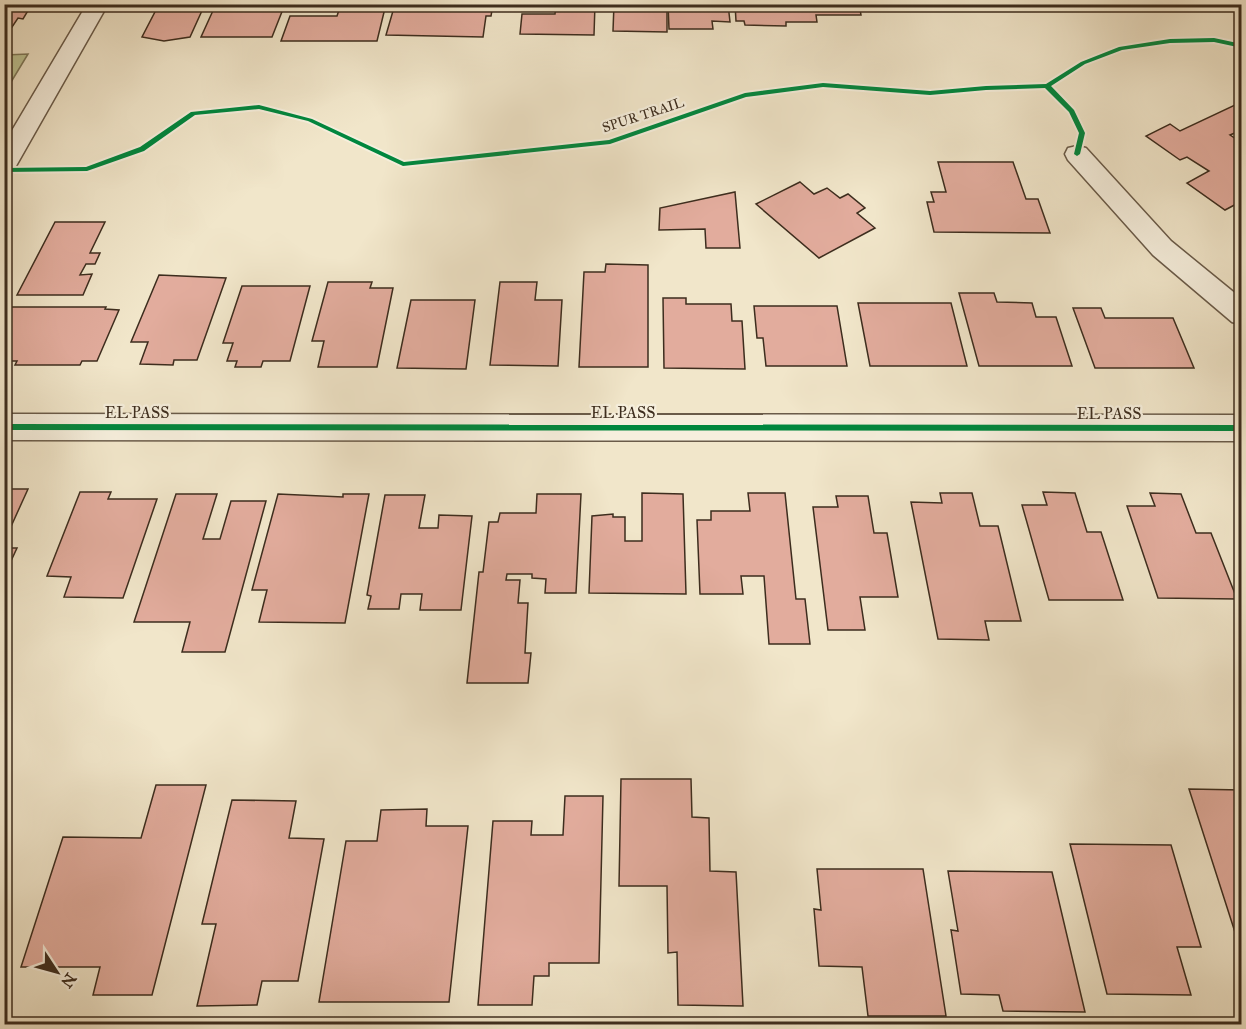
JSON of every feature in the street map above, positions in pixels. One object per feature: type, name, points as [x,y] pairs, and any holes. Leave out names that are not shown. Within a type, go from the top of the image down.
[{"type":"street","points":[[4,166],[98,4]]},
{"type":"street","points":[[1077,154],[1162,248],[1242,315]]},
{"type":"street","name":"EL PASS","points":[[4,427],[1242,428]]},
{"type":"green space","points":[[28,54],[5,92],[5,55]]},
{"type":"building","points":[[4,4],[32,4],[23,19],[18,18],[4,39]]},
{"type":"building","points":[[153,4],[205,4],[190,37],[164,41],[142,37],[158,6],[152,6]]},
{"type":"building","points":[[216,4],[285,4],[272,37],[201,37]]},
{"type":"building","points":[[341,4],[386,4],[377,41],[281,41],[290,16],[337,16]]},
{"type":"building","points":[[395,4],[452,8],[453,4],[493,4],[491,16],[486,16],[483,37],[386,35]]},
{"type":"building","points":[[556,4],[595,4],[594,35],[520,34],[522,14],[555,14]]},
{"type":"building","points":[[614,4],[667,4],[667,32],[613,31]]},
{"type":"building","points":[[668,4],[728,4],[730,22],[712,21],[713,29],[669,29]]},
{"type":"building","points":[[735,4],[859,4],[861,15],[816,15],[817,22],[786,22],[786,26],[745,25],[744,21],[736,21]]},
{"type":"building","points":[[1237,104],[1242,107],[1242,130],[1230,135],[1242,143],[1242,201],[1225,210],[1187,183],[1209,171],[1187,157],[1180,160],[1146,136],[1170,124],[1180,131]]},
{"type":"building","points":[[938,162],[1013,162],[1026,199],[1038,199],[1050,233],[934,232],[927,202],[934,202],[931,192],[946,192]]},
{"type":"building","points":[[800,182],[814,194],[827,188],[840,198],[848,194],[865,208],[857,213],[875,228],[819,258],[756,204]]},
{"type":"building","points":[[735,192],[740,248],[706,248],[705,229],[659,230],[660,208]]},
{"type":"building","points":[[55,222],[105,222],[90,253],[100,253],[95,264],[86,264],[80,275],[92,274],[83,295],[17,295]]},
{"type":"building","points":[[606,264],[648,265],[648,367],[579,367],[584,272],[605,272]]},
{"type":"building","points":[[159,275],[226,278],[197,360],[174,360],[173,365],[140,364],[148,342],[131,342]]},
{"type":"building","points":[[328,282],[372,282],[370,288],[393,288],[377,367],[318,367],[324,341],[312,341]]},
{"type":"building","points":[[500,282],[537,282],[535,300],[562,300],[558,366],[490,365]]},
{"type":"building","points":[[242,286],[310,286],[290,361],[263,361],[261,367],[235,367],[237,361],[227,361],[233,343],[223,343]]},
{"type":"building","points":[[959,293],[994,293],[997,302],[1032,303],[1036,317],[1056,317],[1072,366],[979,366]]},
{"type":"building","points":[[663,298],[686,298],[686,304],[731,304],[732,321],[742,321],[745,369],[664,368]]},
{"type":"building","points":[[411,300],[475,300],[466,369],[397,368]]},
{"type":"building","points":[[858,303],[951,303],[967,366],[870,366]]},
{"type":"building","points":[[754,306],[837,306],[847,366],[766,366],[763,338],[757,338]]},
{"type":"building","points":[[11,307],[106,307],[105,309],[119,310],[97,361],[82,361],[80,365],[15,365],[17,361],[4,361],[4,319]]},
{"type":"building","points":[[1073,308],[1101,308],[1105,318],[1173,318],[1194,368],[1095,368]]},
{"type":"building","points":[[4,489],[28,489],[4,542]]},
{"type":"building","points":[[80,492],[111,492],[108,499],[157,499],[123,598],[64,597],[71,577],[47,576]]},
{"type":"building","points":[[1043,492],[1075,493],[1087,532],[1101,532],[1123,600],[1049,600],[1022,505],[1047,505]]},
{"type":"building","points":[[642,493],[683,494],[686,594],[589,593],[592,516],[613,514],[613,517],[625,517],[625,541],[642,541]]},
{"type":"building","points":[[748,493],[785,493],[796,599],[805,599],[810,644],[769,644],[764,576],[741,576],[743,594],[700,594],[697,520],[711,520],[711,511],[750,511]]},
{"type":"building","points":[[940,493],[972,493],[980,526],[998,526],[1021,621],[985,621],[989,640],[938,639],[911,502],[942,503]]},
{"type":"building","points":[[1150,493],[1181,494],[1196,533],[1211,533],[1237,599],[1158,598],[1127,506],[1155,506]]},
{"type":"building","points":[[176,494],[217,494],[203,539],[220,539],[231,501],[266,501],[225,652],[182,652],[190,622],[134,622]]},
{"type":"building","points":[[278,494],[343,497],[343,494],[369,494],[345,623],[259,622],[267,590],[252,590]]},
{"type":"building","points":[[537,494],[581,494],[576,593],[545,593],[546,579],[532,578],[532,574],[507,574],[506,580],[520,580],[518,603],[528,603],[525,653],[531,653],[528,683],[467,683],[479,572],[483,572],[489,522],[498,522],[500,513],[536,513]]},
{"type":"building","points":[[385,495],[425,495],[419,528],[438,528],[439,515],[472,516],[461,610],[420,610],[422,594],[401,594],[399,609],[368,609],[371,596],[367,595]]},
{"type":"building","points":[[836,496],[868,496],[874,533],[887,533],[898,597],[860,597],[865,630],[828,630],[813,507],[838,507]]},
{"type":"building","points":[[4,548],[17,548],[4,576]]},
{"type":"building","points":[[621,779],[691,779],[692,817],[709,818],[710,871],[736,872],[743,1006],[678,1005],[677,952],[668,953],[667,886],[619,886]]},
{"type":"building","points":[[156,785],[206,785],[152,995],[93,995],[100,967],[21,967],[63,837],[141,838]]},
{"type":"building","points":[[1189,789],[1242,790],[1242,954]]},
{"type":"building","points":[[565,796],[603,796],[599,963],[549,963],[549,976],[534,976],[532,1005],[478,1005],[493,821],[532,821],[531,835],[563,835]]},
{"type":"building","points":[[232,800],[296,801],[289,838],[324,839],[298,981],[262,981],[257,1005],[197,1006],[216,924],[202,924]]},
{"type":"building","points":[[427,809],[426,826],[468,826],[449,1002],[319,1002],[346,841],[377,841],[381,810]]},
{"type":"building","points":[[1070,844],[1171,845],[1201,947],[1177,947],[1191,995],[1107,994]]},
{"type":"building","points":[[817,869],[923,869],[946,1016],[868,1016],[862,967],[819,966],[814,909],[821,910]]},
{"type":"building","points":[[948,871],[1052,872],[1085,1012],[1003,1011],[999,995],[961,994],[951,930],[958,931]]},
{"type":"cycle path","name":"SPUR TRAIL","points":[[4,170],[87,169],[142,149],[193,113],[259,107],[310,120],[403,164],[610,142],[745,95],[823,85],[930,93],[1047,86],[1083,63],[1121,48],[1170,41],[1214,40],[1242,46]]},
{"type":"cycle path","points":[[1047,86],[1072,111],[1082,133],[1077,154]]},
{"type":"cycle path","points":[[4,427],[1242,428]]}]
